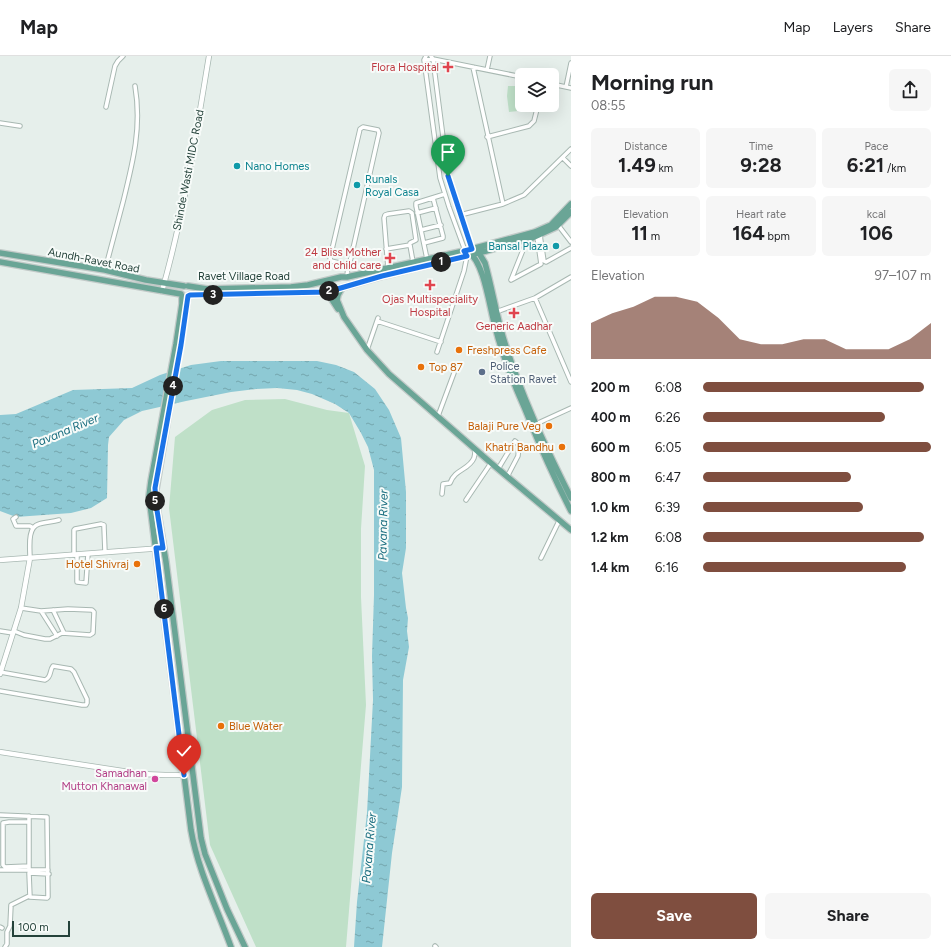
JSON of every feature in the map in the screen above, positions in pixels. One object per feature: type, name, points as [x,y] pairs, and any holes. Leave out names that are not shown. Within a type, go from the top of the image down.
[{"type":"main road","name":"Ravet Village Road","points":[[189,296],[325,292],[469,253],[535,232],[556,221],[571,204]]},
{"type":"main road","points":[[469,253],[478,253],[536,236],[551,230],[571,212]]},
{"type":"main road","name":"Aundh-Ravet Road","points":[[0,253],[105,270],[146,280],[186,286]]},
{"type":"main road","name":"Ravet Village Road","points":[[186,286],[207,289],[291,287],[320,283],[341,277],[345,278],[427,259],[469,253]]},
{"type":"main road","points":[[469,253],[483,275],[494,312]]},
{"type":"main road","points":[[478,253],[485,263],[504,359],[534,425],[571,498]]},
{"type":"main road","name":"Aundh-Ravet Road","points":[[0,262],[181,295]]},
{"type":"main road","points":[[344,317],[336,300],[347,281],[345,278]]},
{"type":"main road","points":[[320,283],[320,290],[325,292],[367,350],[389,374],[507,477],[571,530]]},
{"type":"main road","points":[[178,344],[191,290],[186,286],[180,289],[182,304],[178,344],[153,504],[156,548],[191,830],[203,876],[231,947]]},
{"type":"main road","points":[[181,295],[185,297],[189,296]]},
{"type":"main road","points":[[534,425],[558,486],[571,511]]},
{"type":"main road","points":[[153,504],[166,562],[199,828],[205,854],[227,909],[245,947]]},
{"type":"street","points":[[106,107],[115,66],[123,56]]},
{"type":"street","name":"Shinde Wasti MIDC Road","points":[[162,291],[188,177],[209,56]]},
{"type":"street","points":[[487,70],[490,56]]},
{"type":"street","points":[[469,253],[445,194],[437,161],[425,58],[432,57],[515,76]]},
{"type":"street","points":[[432,57],[448,176],[460,215],[469,253],[437,352]]},
{"type":"street","points":[[566,87],[571,63]]},
{"type":"street","points":[[473,67],[503,204]]},
{"type":"street","points":[[105,270],[136,145],[138,109],[135,86]]},
{"type":"street","points":[[559,86],[571,88]]},
{"type":"street","points":[[488,137],[529,126],[534,121],[536,112]]},
{"type":"street","points":[[0,123],[20,126]]},
{"type":"street","points":[[345,278],[350,262],[379,133],[378,130],[363,127],[360,129],[330,258],[331,261],[348,265]]},
{"type":"street","points":[[460,215],[503,204],[528,193],[571,149]]},
{"type":"street","points":[[563,158],[571,166]]},
{"type":"street","points":[[437,161],[446,160]]},
{"type":"street","points":[[427,259],[416,203],[445,194]]},
{"type":"street","points":[[424,243],[443,238],[441,225],[433,198]]},
{"type":"street","points":[[417,213],[436,208]]},
{"type":"street","points":[[386,249],[410,245],[410,243],[416,240],[411,211],[388,214],[384,218],[386,249],[388,268]]},
{"type":"street","points":[[421,230],[441,225]]},
{"type":"street","points":[[558,225],[571,242]]},
{"type":"street","points":[[536,236],[541,264],[511,280],[525,245],[530,243],[536,236]]},
{"type":"street","points":[[536,236],[544,261],[546,262],[571,248]]},
{"type":"street","points":[[410,245],[413,262]]},
{"type":"street","points":[[494,312],[535,298],[571,277]]},
{"type":"street","points":[[535,298],[571,382]]},
{"type":"street","points":[[367,350],[378,319],[440,342]]},
{"type":"street","points":[[438,416],[454,373]]},
{"type":"street","points":[[534,425],[571,408]]},
{"type":"street","points":[[498,469],[515,441],[519,445],[518,456],[507,477]]},
{"type":"street","points":[[442,494],[443,484],[450,483],[453,475],[470,464],[473,459],[475,449]]},
{"type":"street","points":[[466,500],[491,463]]},
{"type":"street","points":[[16,517],[13,519],[16,526],[30,526],[33,528]]},
{"type":"street","points":[[0,690],[82,705],[86,705],[87,703],[87,699],[74,672],[66,667],[53,666],[48,679],[45,680],[0,673],[21,608],[30,558],[31,535],[33,528],[38,524],[58,520]]},
{"type":"street","points":[[542,558],[559,521]]},
{"type":"street","points":[[88,554],[86,583],[77,582],[75,528],[101,524],[104,525],[104,552]]},
{"type":"street","points":[[0,560],[163,548]]},
{"type":"street","points":[[0,631],[14,632],[45,639],[64,633],[92,634],[93,611],[68,609],[41,611],[21,608]]},
{"type":"street","points":[[53,610],[64,633]]},
{"type":"street","points":[[41,611],[57,636]]},
{"type":"street","points":[[0,752],[142,774],[184,775]]},
{"type":"street","points":[[0,815],[47,817],[49,872],[48,897],[32,898],[29,896],[10,905],[10,926],[7,932],[5,947]]},
{"type":"street","points":[[29,816],[30,868]]},
{"type":"street","points":[[29,822],[9,822],[3,824],[3,865],[5,867],[30,868],[49,872]]},
{"type":"street","points":[[0,870],[30,868]]},
{"type":"street","points":[[29,896],[28,873],[49,872]]},
{"type":"green space","points":[[508,86],[515,86],[515,111],[509,112],[507,96]]},
{"type":"green space","points":[[285,399],[327,410],[349,413],[365,466],[361,529],[361,597],[366,705],[346,947],[256,947],[210,845],[169,508],[175,437],[212,410],[245,400]]},
{"type":"water","name":"Pavana River","points":[[221,361],[317,361],[336,365],[354,372],[375,389],[389,410],[401,438],[406,492],[406,548],[402,573],[408,618],[407,631],[409,647],[403,680],[402,787],[392,853],[382,947],[354,947],[357,902],[367,813],[373,700],[374,470],[368,447],[349,413],[335,404],[312,394],[297,390],[277,388],[231,392],[142,411],[124,420],[109,437],[107,498],[91,508],[71,513],[16,517],[0,511],[0,415],[16,414],[73,390],[132,388],[160,375],[191,365]]},
{"type":"place","name":"Flora Hospital","points":[[448,67]]},
{"type":"place","name":"Nano Homes","points":[[237,166]]},
{"type":"place","name":"Runals Royal Casa","points":[[357,185]]},
{"type":"place","name":"Bansal Plaza","points":[[556,246]]},
{"type":"place","name":"24 Bliss Mother and child care","points":[[390,258]]},
{"type":"place","name":"Ojas Multispeciality Hospital","points":[[430,285]]},
{"type":"place","name":"Generic Aadhar","points":[[514,313]]},
{"type":"place","name":"Freshpress Cafe","points":[[459,350]]},
{"type":"place","name":"Top 87","points":[[421,367]]},
{"type":"place","name":"Police Station Ravet","points":[[482,372]]},
{"type":"place","name":"Balaji Pure Veg","points":[[549,426]]},
{"type":"place","name":"Khatri Bandhu","points":[[562,447]]},
{"type":"place","name":"Hotel Shivraj","points":[[137,564]]},
{"type":"place","name":"Blue Water","points":[[221,726]]},
{"type":"place","name":"Samadhan Mutton Khanawal","points":[[155,779]]},
{"type":"route","points":[[184,775],[156,548],[163,548],[154,495],[181,345],[188,296],[327,292],[342,288],[346,285],[467,256],[464,251],[472,249],[448,176]]}]
